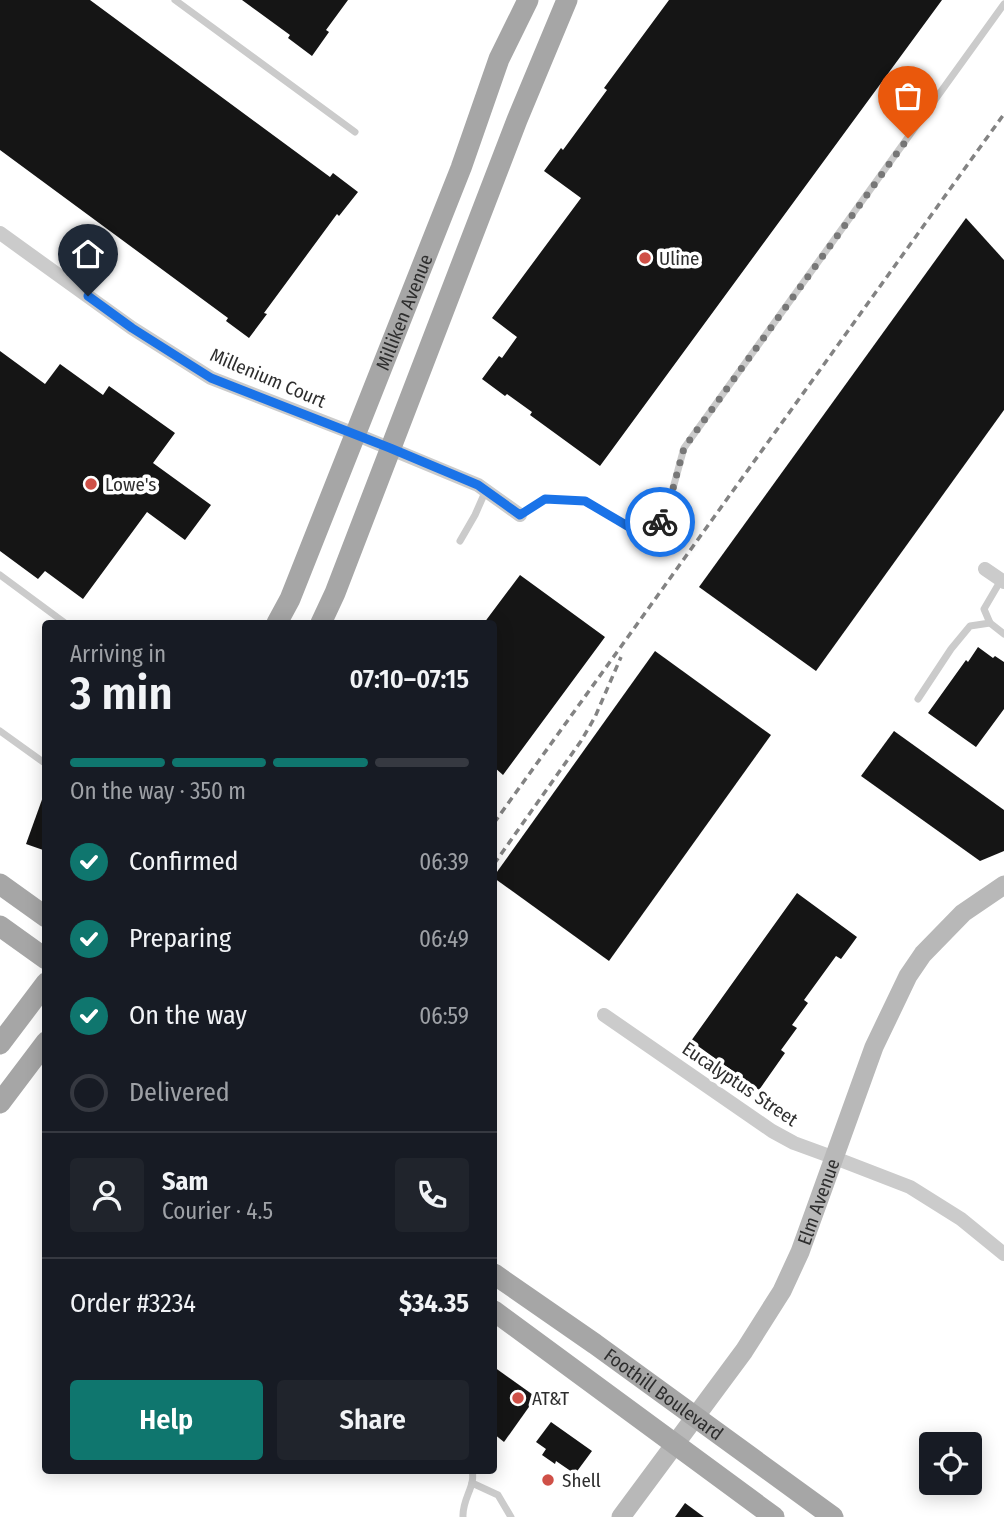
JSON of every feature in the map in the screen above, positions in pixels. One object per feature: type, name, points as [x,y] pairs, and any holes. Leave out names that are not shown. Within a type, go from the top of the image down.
[{"type":"main road","name":"Milliken Avenue","points":[[279,620],[290,599],[461,168],[499,59],[528,0]]},
{"type":"main road","name":"Milliken Avenue","points":[[322,620],[517,120],[567,0]]},
{"type":"main road","points":[[0,884],[42,914]]},
{"type":"main road","points":[[0,926],[42,956]]},
{"type":"main road","points":[[0,1044],[42,988]]},
{"type":"main road","points":[[0,1103],[42,1047]]},
{"type":"main road","name":"Foothill Boulevard","points":[[497,1276],[833,1517]]},
{"type":"main road","name":"Foothill Boulevard","points":[[497,1313],[774,1517]]},
{"type":"street","name":"Millenium Court","points":[[0,233],[132,328],[211,378],[478,485],[520,515]]},
{"type":"street","points":[[985,569],[1002,581]]},
{"type":"street","name":"Elm Avenue","points":[[621,1517],[730,1371],[782,1291],[800,1252],[874,1047],[908,976],[923,954],[949,926],[975,904],[1004,886]]},
{"type":"street","name":"Eucalyptus Street","points":[[604,1016],[772,1132],[910,1187],[961,1219],[1004,1254]]},
{"type":"lane","points":[[175,0],[355,132]]},
{"type":"lane","points":[[520,515],[545,499],[585,501],[636,531],[652,531],[666,514],[684,448],[1004,4]]},
{"type":"lane","points":[[460,541],[486,490]]},
{"type":"lane","points":[[0,575],[61,620]]},
{"type":"lane","points":[[1002,581],[984,609],[990,623],[1004,634]]},
{"type":"lane","points":[[918,699],[951,649],[970,626],[990,623]]},
{"type":"lane","points":[[0,731],[42,761]]},
{"type":"lane","points":[[463,1517],[472,1474]]},
{"type":"lane","points":[[472,1483],[498,1495],[511,1517]]},
{"type":"building","points":[[0,0],[90,0],[330,177],[333,173],[358,192],[339,216],[337,214],[264,313],[267,314],[249,338],[226,321],[228,318],[0,150]]},
{"type":"building","points":[[242,0],[348,0],[326,30],[329,32],[312,56],[288,38],[290,35]]},
{"type":"building","name":"Uline","points":[[669,0],[942,0],[600,466],[530,415],[532,412],[482,379],[517,337],[492,318],[581,198],[544,171],[561,148],[563,150],[607,90],[604,88]]},
{"type":"building","points":[[966,218],[1004,260],[1004,410],[816,671],[699,587]]},
{"type":"building","name":"Lowe's","points":[[0,351],[45,384],[60,364],[103,395],[109,386],[175,433],[153,463],[211,505],[185,540],[147,512],[83,599],[45,571],[38,579],[0,551]]},
{"type":"building","points":[[520,575],[605,637],[503,775],[497,770],[497,620],[486,620]]},
{"type":"building","points":[[978,647],[1004,662],[1004,709],[976,747],[928,713]]},
{"type":"building","points":[[655,651],[771,735],[609,961],[497,880],[497,872]]},
{"type":"building","points":[[894,731],[1004,810],[1004,851],[980,861],[861,776]]},
{"type":"building","points":[[42,800],[42,850],[26,844]]},
{"type":"building","points":[[797,893],[857,937],[841,959],[836,956],[804,1000],[808,1003],[792,1025],[797,1028],[781,1050],[785,1053],[759,1090],[691,1041]]},
{"type":"building","points":[[497,1369],[536,1397],[504,1442],[497,1436]]},
{"type":"building","points":[[551,1422],[592,1451],[575,1474],[542,1455],[546,1449],[536,1442]]},
{"type":"building","points":[[685,1503],[704,1517],[675,1517]]},
{"type":"railway","points":[[497,819],[1004,114]]},
{"type":"railway","points":[[497,860],[581,741],[595,717],[621,657]]},
{"type":"way so far","points":[[660,522],[666,514],[684,448],[908,138]]},
{"type":"place","name":"Uline","points":[[645,258]]},
{"type":"place","name":"Lowe's","points":[[91,484]]},
{"type":"place","name":"AT&T","points":[[518,1398]]},
{"type":"place","name":"Shell","points":[[548,1480]]},
{"type":"route","points":[[88,296],[132,328],[211,378],[478,485],[520,515],[545,499],[585,501],[636,531],[652,531],[660,522]]}]
